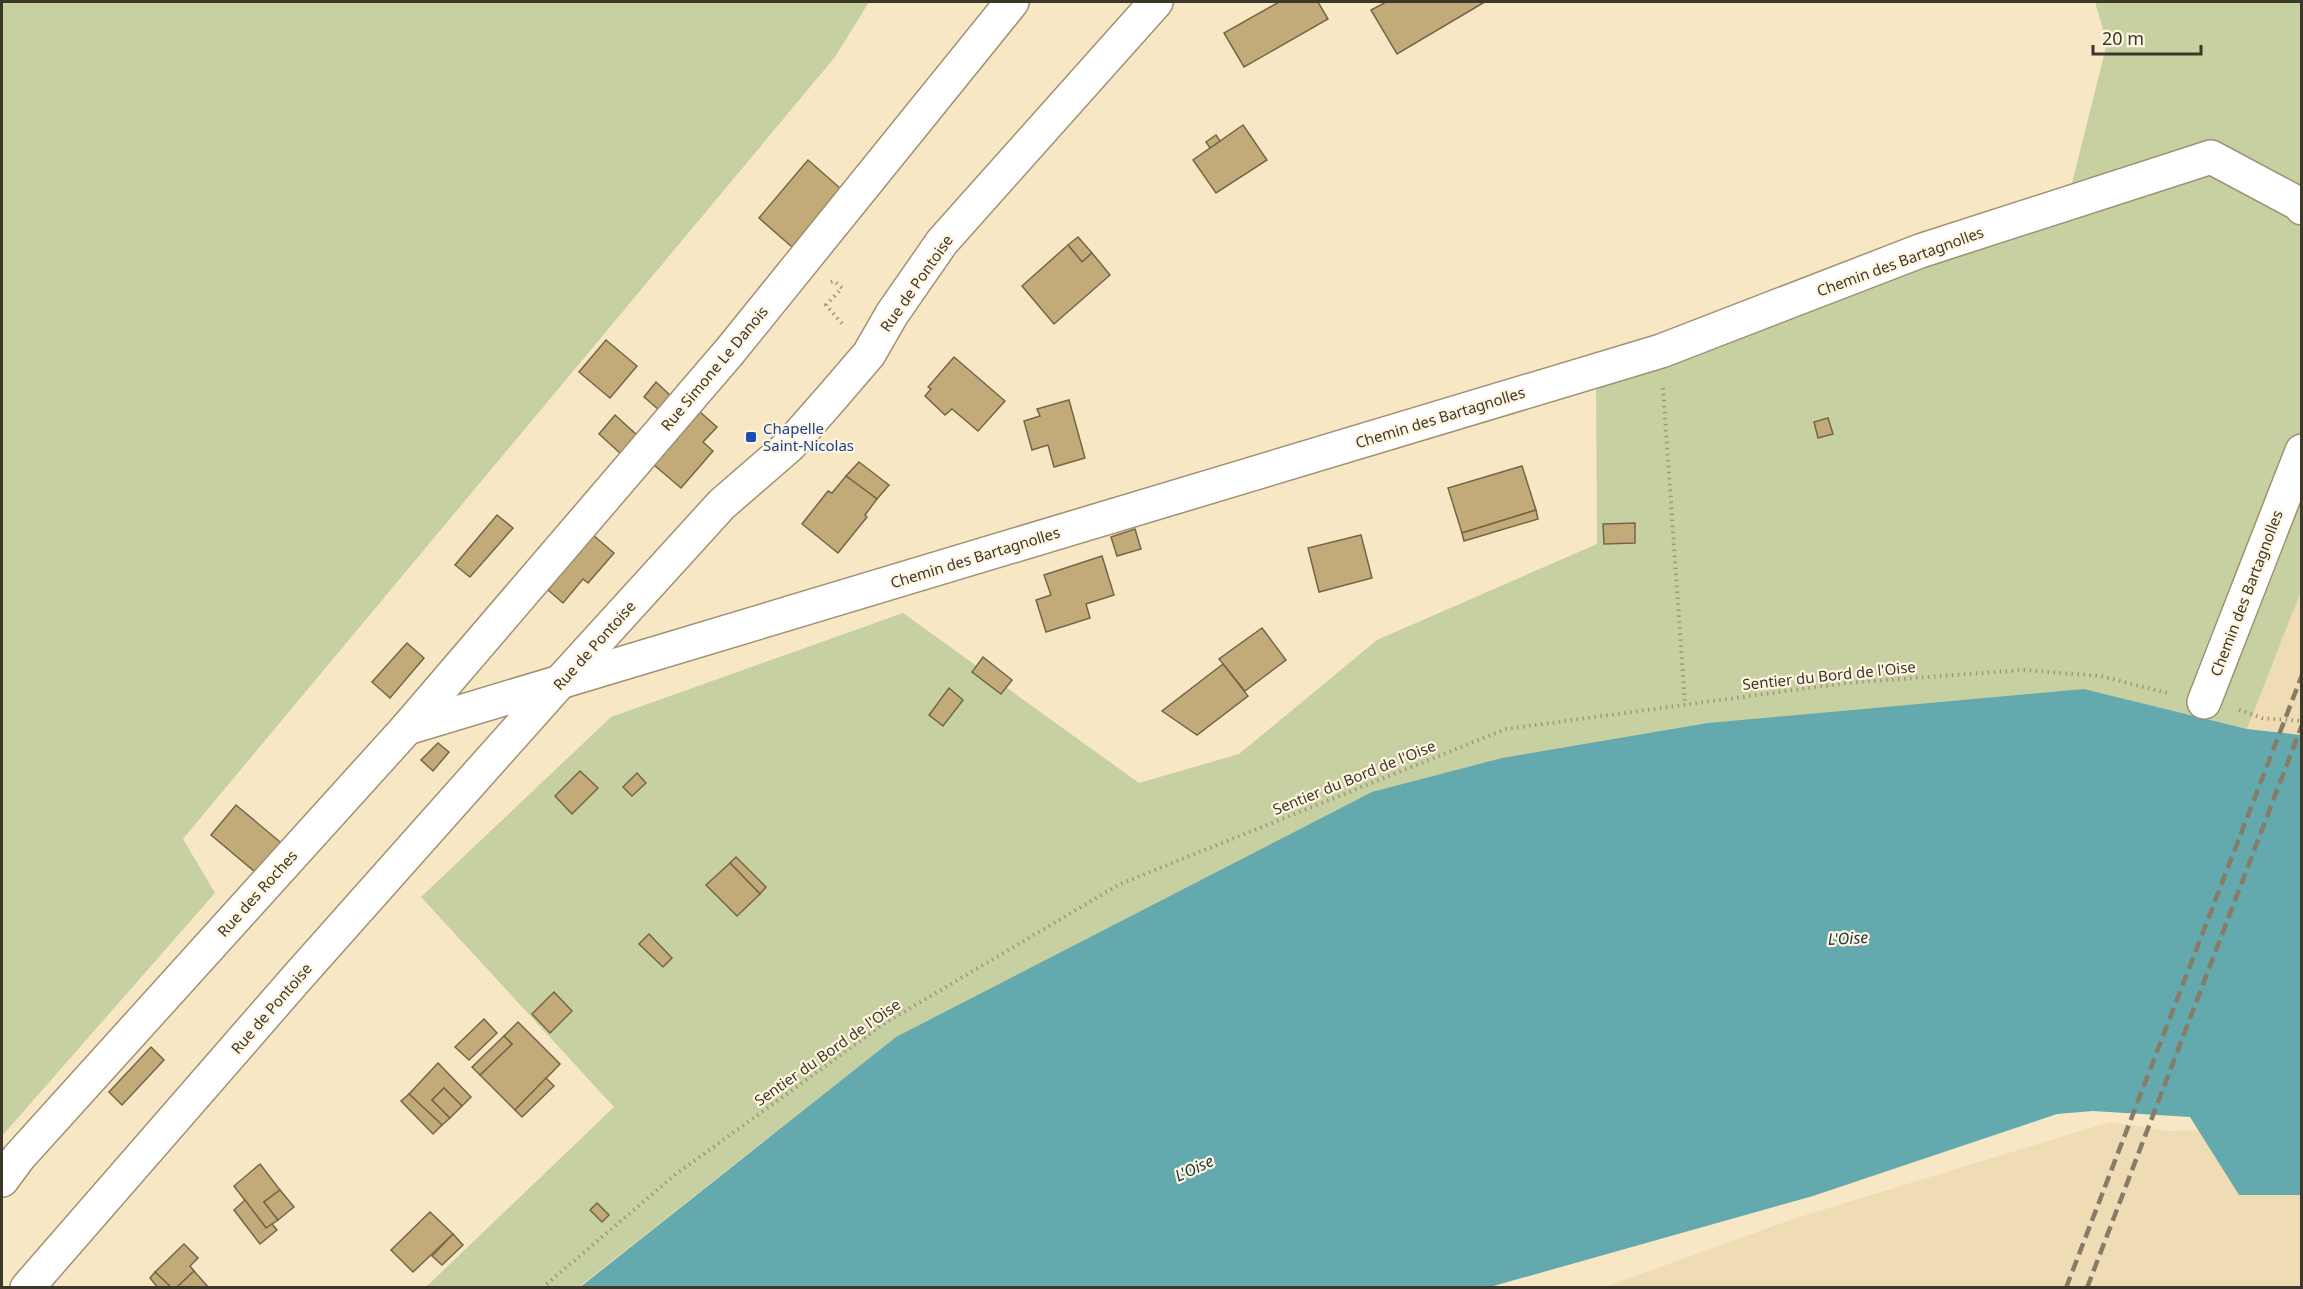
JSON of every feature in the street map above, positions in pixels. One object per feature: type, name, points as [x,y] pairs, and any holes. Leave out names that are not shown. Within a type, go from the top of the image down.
[{"type":"street","name":"Rue Simone Le Danois","points":[[406,728],[730,351],[1012,2]]},
{"type":"street","name":"Rue de Pontoise","points":[[27,1287],[560,682],[722,504],[789,446],[811,421],[869,354],[892,314],[942,242],[1156,2]]},
{"type":"street","name":"Chemin des Bartagnolles","points":[[560,682],[1661,351],[1920,252],[2211,157],[2299,204],[2301,208]]},
{"type":"street","name":"Chemin des Bartagnolles","points":[[2204,702],[2301,451]]},
{"type":"street","points":[[406,728],[560,682]]},
{"type":"street","name":"Rue des Roches","points":[[2,1180],[19,1157],[406,728]]},
{"type":"path","points":[[1661,351],[1685,704]]},
{"type":"path","name":"Sentier du Bord de l'Oise","points":[[542,1287],[676,1174],[885,1023],[1120,884],[1506,729],[1846,683],[2023,670],[2101,676],[2239,710],[2262,718],[2301,721]]},
{"type":"shaded area","points":[[2301,591],[2301,735],[2247,729]]},
{"type":"shaded area","points":[[2110,1122],[2168,1131],[2301,1127],[2301,1287],[1602,1288],[1796,1218]]},
{"type":"green space","points":[[2,2],[869,2],[835,57],[183,839],[215,893],[2,1136]]},
{"type":"green space","points":[[2095,2],[2301,2],[2301,591],[2247,729],[2084,689],[896,1037],[579,1287],[426,1287],[614,1107],[421,897],[611,717],[903,613],[1139,783],[1239,754],[1377,640],[1597,544],[1596,383],[2065,211],[2107,43]]},
{"type":"water","name":"L'Oise","points":[[2084,689],[2247,729],[2301,735],[2301,1195],[2239,1195],[2190,1117],[2093,1111],[2057,1114],[1813,1196],[1490,1287],[579,1288],[896,1037],[1372,792],[1502,758],[1708,723]]},
{"type":"building","points":[[1279,2],[1318,2],[1328,19],[1244,67],[1224,33]]},
{"type":"building","points":[[1386,2],[1483,3],[1397,54],[1371,10]]},
{"type":"building","points":[[1243,125],[1267,160],[1216,193],[1193,160]]},
{"type":"building","points":[[1216,135],[1220,141],[1210,148],[1206,142]]},
{"type":"building","points":[[808,160],[840,188],[792,247],[759,218]]},
{"type":"building","points":[[1078,237],[1092,253],[1082,262],[1068,245]]},
{"type":"building","points":[[1068,245],[1082,262],[1092,253],[1110,275],[1054,324],[1022,286]]},
{"type":"building","points":[[606,340],[637,366],[610,398],[579,372]]},
{"type":"building","points":[[954,357],[1005,401],[978,431],[952,409],[945,415],[925,396],[931,389],[928,387]]},
{"type":"building","points":[[656,382],[671,396],[659,410],[644,397]]},
{"type":"building","points":[[1069,400],[1085,458],[1054,467],[1048,445],[1032,450],[1024,421],[1040,416],[1037,409]]},
{"type":"building","points":[[700,412],[717,427],[703,442],[713,451],[681,488],[654,465]]},
{"type":"building","points":[[615,415],[637,435],[621,454],[599,434]]},
{"type":"building","points":[[1828,418],[1833,434],[1818,438],[1814,422]]},
{"type":"building","points":[[859,462],[889,485],[877,499],[846,476]]},
{"type":"building","points":[[1522,466],[1536,510],[1462,533],[1448,488]]},
{"type":"building","points":[[846,476],[877,499],[865,515],[867,517],[838,553],[802,524],[828,491],[832,493]]},
{"type":"building","points":[[1536,510],[1538,519],[1464,541],[1462,533]]},
{"type":"building","points":[[497,515],[513,528],[470,577],[455,565]]},
{"type":"building","points":[[1635,523],[1635,543],[1604,544],[1603,524]]},
{"type":"building","points":[[1135,529],[1141,549],[1117,556],[1111,537]]},
{"type":"building","points":[[593,535],[614,553],[588,583],[583,579],[563,603],[548,590]]},
{"type":"building","points":[[1361,535],[1372,578],[1319,592],[1308,548]]},
{"type":"building","points":[[1102,556],[1114,595],[1086,604],[1090,618],[1046,632],[1036,600],[1051,595],[1044,575]]},
{"type":"building","points":[[1262,628],[1286,660],[1245,691],[1219,659]]},
{"type":"building","points":[[407,643],[424,658],[390,698],[372,682]]},
{"type":"building","points":[[983,657],[1012,680],[1001,694],[972,672]]},
{"type":"building","points":[[1223,664],[1248,696],[1197,735],[1162,711]]},
{"type":"building","points":[[949,688],[963,700],[943,726],[929,715]]},
{"type":"building","points":[[438,743],[449,752],[433,771],[421,760]]},
{"type":"building","points":[[580,771],[598,788],[572,814],[555,796]]},
{"type":"building","points":[[637,773],[646,783],[632,796],[623,787]]},
{"type":"building","points":[[236,805],[286,847],[261,877],[211,835]]},
{"type":"building","points":[[736,857],[766,887],[760,894],[730,863]]},
{"type":"building","points":[[730,863],[760,894],[737,916],[706,885]]},
{"type":"building","points":[[649,934],[672,958],[663,967],[639,944]]},
{"type":"building","points":[[554,992],[572,1011],[550,1033],[532,1014]]},
{"type":"building","points":[[484,1019],[497,1033],[469,1060],[455,1047]]},
{"type":"building","points":[[518,1022],[560,1064],[515,1110],[480,1075],[512,1044],[504,1036]]},
{"type":"building","points":[[504,1036],[512,1044],[480,1075],[472,1067]]},
{"type":"building","points":[[151,1047],[164,1060],[122,1105],[109,1092]]},
{"type":"building","points":[[438,1063],[471,1097],[462,1106],[444,1088],[432,1100],[450,1118],[442,1125],[409,1094]]},
{"type":"building","points":[[546,1078],[554,1086],[522,1117],[515,1110]]},
{"type":"building","points":[[444,1088],[462,1106],[450,1118],[432,1100]]},
{"type":"building","points":[[409,1094],[442,1125],[433,1134],[401,1101]]},
{"type":"building","points":[[260,1164],[280,1190],[264,1202],[278,1220],[266,1228],[234,1186]]},
{"type":"building","points":[[280,1190],[294,1207],[278,1220],[264,1202]]},
{"type":"building","points":[[245,1200],[266,1228],[272,1224],[277,1230],[260,1244],[234,1210]]},
{"type":"building","points":[[597,1203],[609,1215],[602,1222],[590,1210]]},
{"type":"building","points":[[430,1212],[453,1234],[413,1272],[391,1250]]},
{"type":"building","points":[[453,1234],[463,1245],[442,1265],[432,1256]]},
{"type":"building","points":[[184,1244],[198,1258],[190,1266],[194,1271],[176,1288],[171,1288],[155,1272]]},
{"type":"building","points":[[194,1271],[209,1288],[176,1288]]},
{"type":"building","points":[[155,1272],[169,1285],[167,1288],[158,1288],[150,1278]]},
{"type":"railway","points":[[2066,1288],[2302,675]]},
{"type":"railway","points":[[2087,1288],[2302,725]]},
{"type":"place","name":"Chapelle Saint-Nicolas","points":[[751,437]]}]
